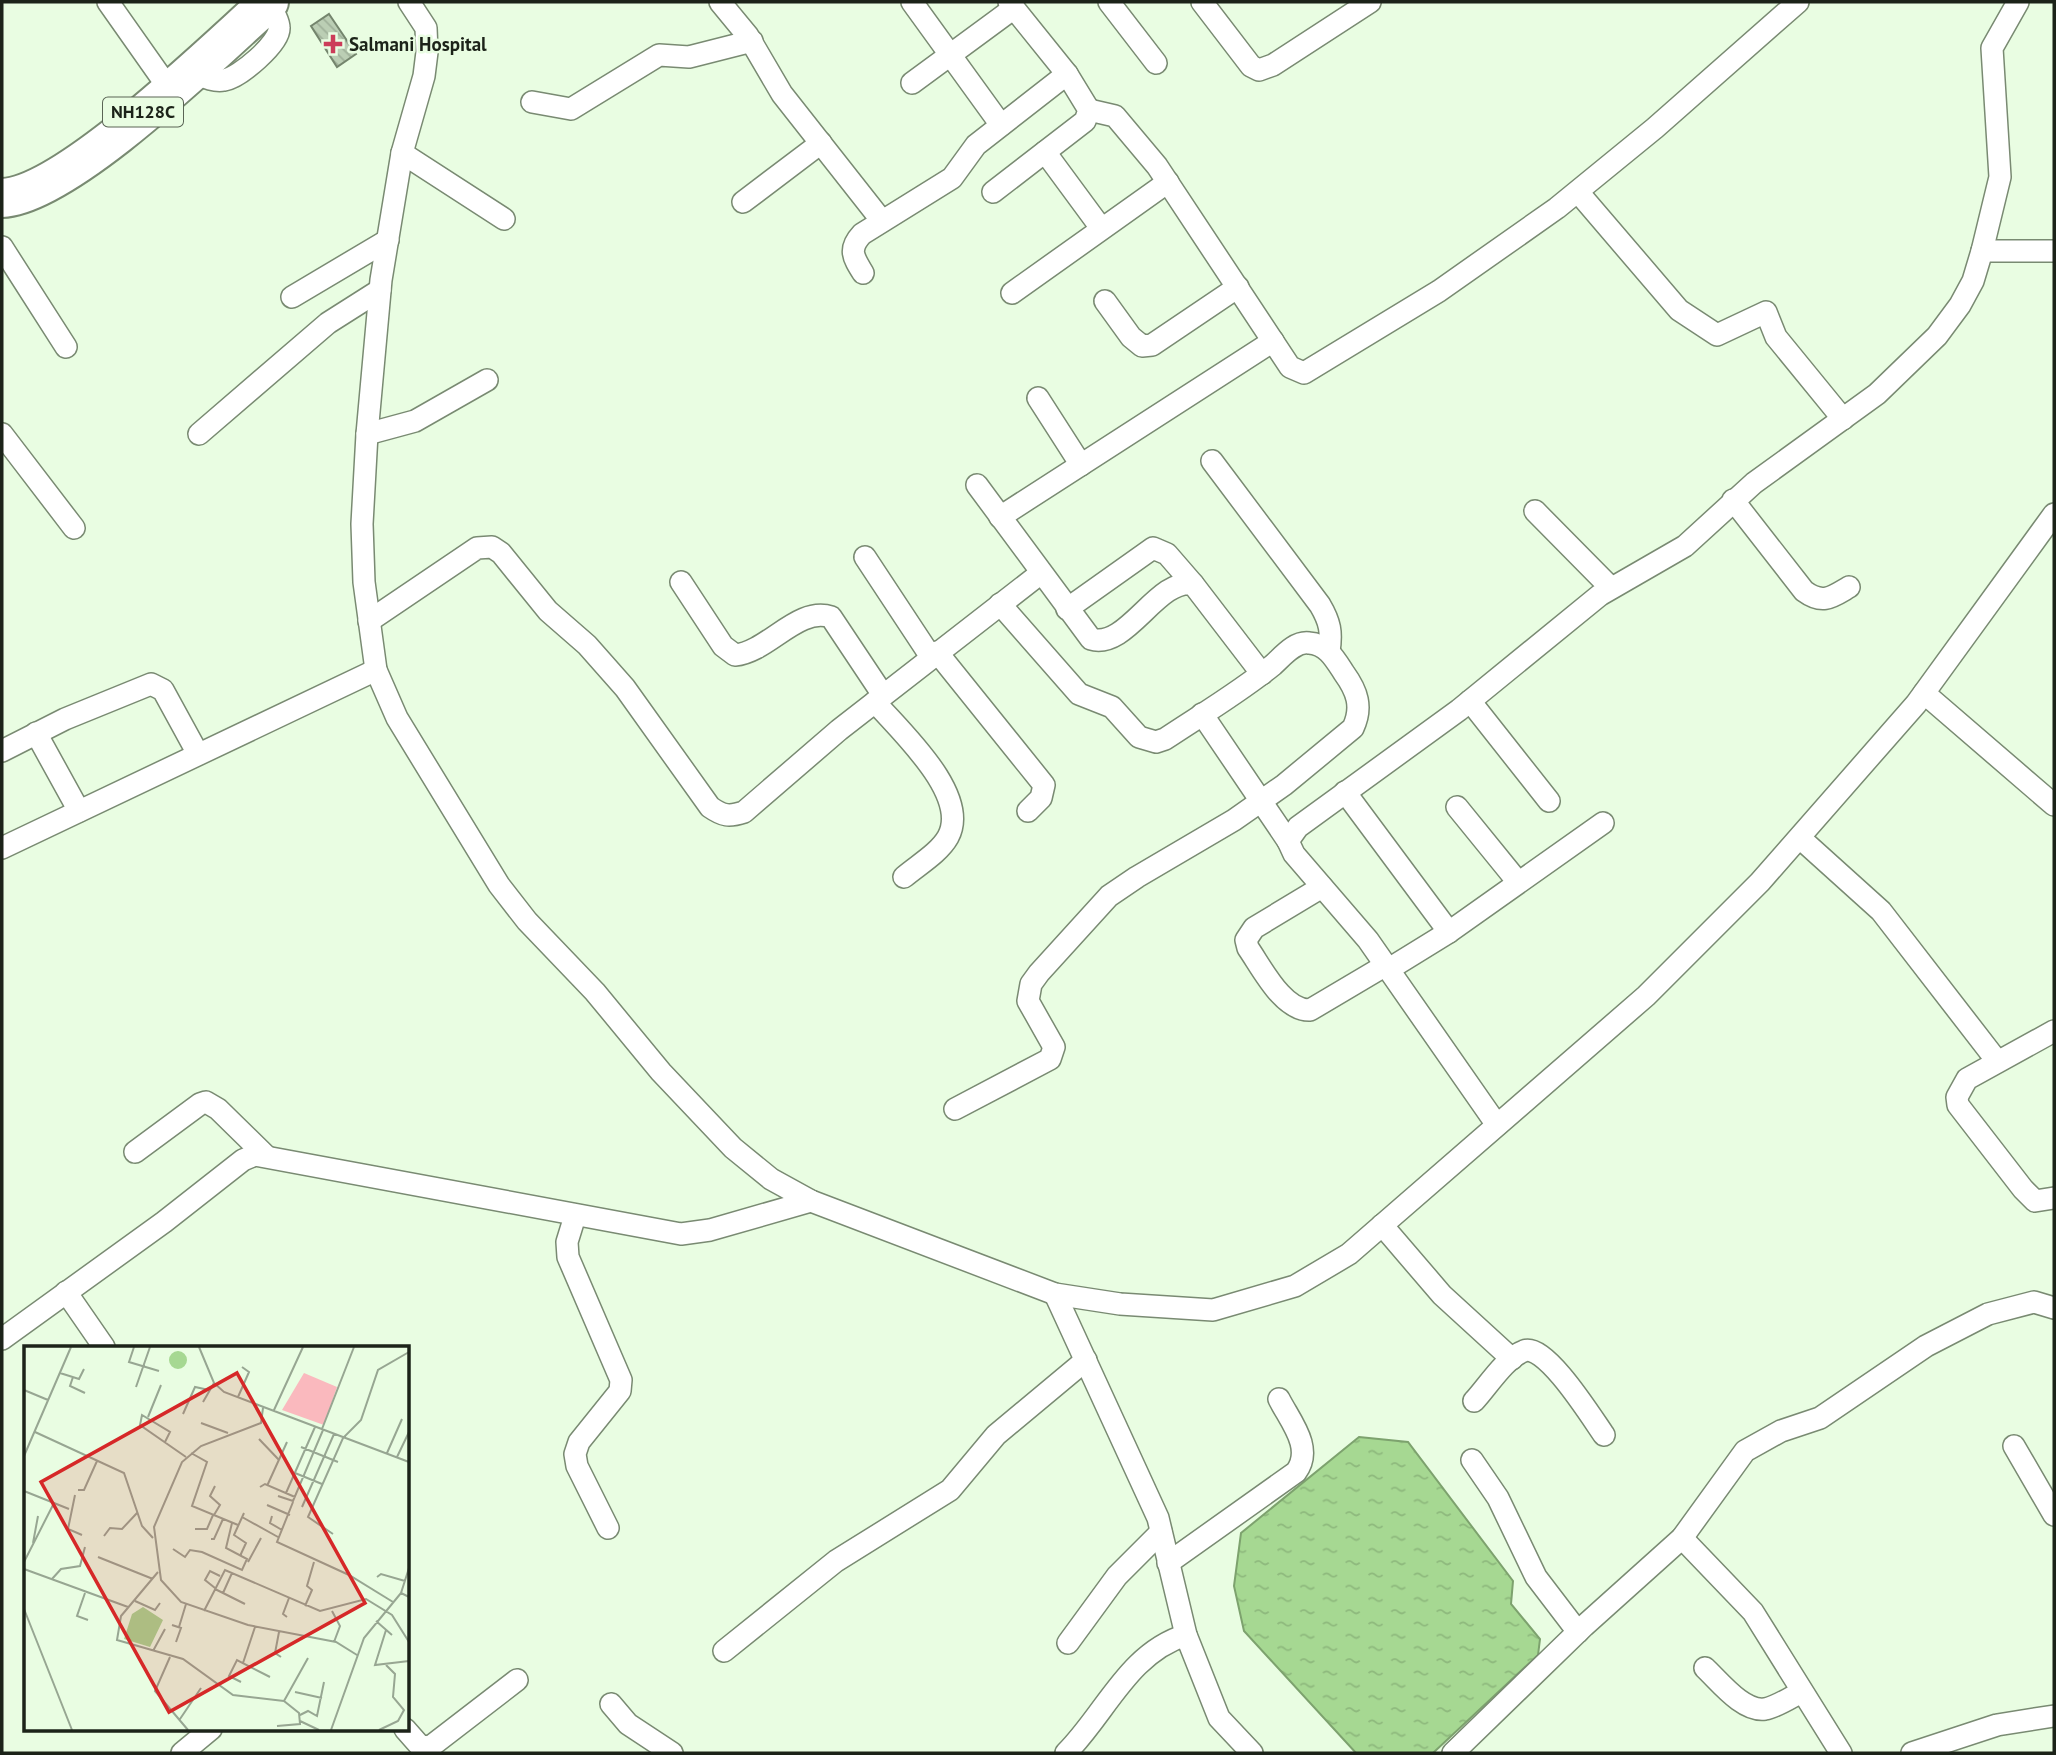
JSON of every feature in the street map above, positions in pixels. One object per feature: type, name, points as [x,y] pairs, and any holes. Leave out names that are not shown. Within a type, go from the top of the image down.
[{"type":"highway","name":"NH128C","points":[[2,198],[41,186],[80,163],[181,81],[269,2]]},
{"type":"street","points":[[108,2],[181,81]]},
{"type":"street","points":[[408,2],[426,28],[428,52],[424,76],[402,153],[380,290],[362,524],[369,621],[376,670],[397,718],[499,885],[527,921],[595,992],[661,1072],[733,1148],[771,1178],[811,1201],[1055,1294],[1120,1304],[1213,1310],[1296,1286],[1349,1254],[1646,996],[1800,838],[1924,693],[2054,514]]},
{"type":"street","points":[[720,2],[751,41],[782,94],[882,221]]},
{"type":"street","points":[[912,2],[1002,125]]},
{"type":"street","points":[[1109,2],[1156,63]]},
{"type":"street","points":[[1202,2],[1251,66],[1259,70],[1273,65],[1370,2]]},
{"type":"street","points":[[1089,110],[1107,112],[1125,125],[1168,182],[1294,371],[1304,373],[1439,290],[1578,192],[1798,2]]},
{"type":"street","points":[[1287,841],[1298,827],[1471,701],[1611,588],[1685,546],[1733,500],[1898,376],[1937,336],[1967,293],[1982,251],[2000,177],[1992,48],[2018,2]]},
{"type":"street","points":[[912,83],[1012,5],[1066,74],[1089,110]]},
{"type":"street","points":[[532,102],[571,109],[659,55],[689,57],[751,41]]},
{"type":"street","points":[[863,273],[852,255],[852,246],[862,234],[952,178],[976,145],[1066,74]]},
{"type":"street","points":[[993,192],[1085,121],[1089,110]]},
{"type":"street","points":[[743,202],[821,143]]},
{"type":"street","points":[[1045,152],[1101,228]]},
{"type":"street","points":[[402,153],[504,219]]},
{"type":"street","points":[[1012,293],[1168,182]]},
{"type":"street","points":[[1578,192],[1679,310],[1717,335],[1766,312],[1776,337],[1843,419]]},
{"type":"street","points":[[292,297],[388,240]]},
{"type":"street","points":[[1982,251],[2054,251]]},
{"type":"street","points":[[4,256],[66,347]]},
{"type":"street","points":[[1105,301],[1130,337],[1142,346],[1152,345],[1238,287]]},
{"type":"street","points":[[199,434],[328,323],[380,290]]},
{"type":"street","points":[[1000,517],[1273,341]]},
{"type":"street","points":[[367,434],[415,421],[487,380]]},
{"type":"street","points":[[1038,398],[1081,465]]},
{"type":"street","points":[[2,434],[74,528]]},
{"type":"street","points":[[1212,461],[1321,606],[1329,620],[1332,633],[1329,651]]},
{"type":"street","points":[[977,485],[1085,634],[1100,641],[1109,639],[1177,586],[1194,584]]},
{"type":"street","points":[[1733,500],[1804,591],[1815,599],[1828,600],[1849,587]]},
{"type":"street","points":[[1535,511],[1611,588]]},
{"type":"street","points":[[369,621],[477,548],[492,547],[501,552],[548,611],[607,666],[710,807],[722,815],[732,816],[744,812],[879,698],[1041,573]]},
{"type":"street","points":[[1067,608],[1153,548],[1167,554],[1194,584],[1262,674]]},
{"type":"street","points":[[865,557],[934,654],[1044,785],[1041,798],[1027,811]]},
{"type":"street","points":[[681,582],[723,646],[735,655],[752,650],[812,616],[822,614],[831,617],[879,698],[941,781],[951,802],[953,820],[950,834],[943,845],[904,877]]},
{"type":"street","points":[[955,1109],[1050,1059],[1054,1047],[1028,1001],[1028,992],[1039,973],[1088,916],[1137,877],[1260,802],[1337,743],[1353,728],[1359,716],[1359,702],[1352,685],[1329,651],[1307,642],[1297,645],[1262,674],[1156,742],[1139,737],[1120,712],[1079,694],[1000,604]]},
{"type":"street","points":[[2,848],[376,670]]},
{"type":"street","points":[[2,751],[36,733],[151,684],[163,690],[198,754]]},
{"type":"street","points":[[1924,693],[2054,805]]},
{"type":"street","points":[[1471,701],[1549,801]]},
{"type":"street","points":[[1202,714],[1293,854],[1388,967],[1497,1125]]},
{"type":"street","points":[[36,733],[79,811]]},
{"type":"street","points":[[1345,792],[1449,932]]},
{"type":"street","points":[[1457,807],[1518,882]]},
{"type":"street","points":[[1322,887],[1254,928],[1247,940],[1254,957],[1290,1004],[1302,1010],[1310,1010],[1449,932],[1603,823]]},
{"type":"street","points":[[1800,838],[1881,911],[1997,1061]]},
{"type":"street","points":[[2054,1031],[1967,1079],[1959,1090],[1958,1105],[2023,1189],[2035,1200],[2054,1198]]},
{"type":"street","points":[[135,1152],[206,1102],[218,1109],[266,1156]]},
{"type":"street","points":[[2,1339],[243,1160],[254,1155],[311,1168],[681,1234],[710,1230],[811,1201]]},
{"type":"street","points":[[575,1216],[567,1242],[568,1257],[621,1380],[620,1391],[579,1442],[575,1454],[577,1466],[608,1528]]},
{"type":"street","points":[[1382,1226],[1442,1295],[1513,1359]]},
{"type":"street","points":[[66,1292],[103,1346]]},
{"type":"street","points":[[1055,1294],[1157,1518],[1186,1635],[1219,1718],[1252,1753]]},
{"type":"street","points":[[1453,1753],[1578,1632],[1682,1538],[1745,1451],[1763,1439],[1820,1418],[1926,1346],[1988,1314],[2034,1302],[2054,1308]]},
{"type":"street","points":[[1474,1401],[1513,1359],[1525,1350],[1532,1350],[1547,1358],[1604,1434]]},
{"type":"street","points":[[724,1651],[836,1561],[950,1490],[996,1435],[1086,1360]]},
{"type":"street","points":[[1168,1563],[1296,1472],[1303,1463],[1303,1445],[1279,1399]]},
{"type":"street","points":[[2014,1446],[2054,1515]]},
{"type":"street","points":[[1472,1461],[1497,1498],[1536,1577],[1578,1632]]},
{"type":"street","points":[[1068,1643],[1117,1576],[1161,1532]]},
{"type":"street","points":[[1682,1538],[1753,1612],[1841,1753]]},
{"type":"street","points":[[1066,1753],[1142,1659],[1169,1640],[1186,1635]]},
{"type":"street","points":[[1705,1668],[1744,1703],[1755,1709],[1766,1709],[1801,1692]]},
{"type":"street","points":[[406,1730],[420,1746],[429,1747],[517,1680]]},
{"type":"street","points":[[611,1704],[628,1724],[672,1753]]},
{"type":"street","points":[[1912,1753],[1997,1724],[2054,1716]]},
{"type":"street","points":[[191,1750],[210,1730]]},
{"type":"water","points":[[1359,1437],[1408,1442],[1513,1581],[1511,1604],[1540,1639],[1538,1655],[1433,1753],[1356,1753],[1244,1631],[1234,1586],[1241,1533]]},
{"type":"building","points":[[329,14],[356,54],[337,67],[311,26]]},
{"type":"place","name":"Salmani Hospital","points":[[333,44]]}]
